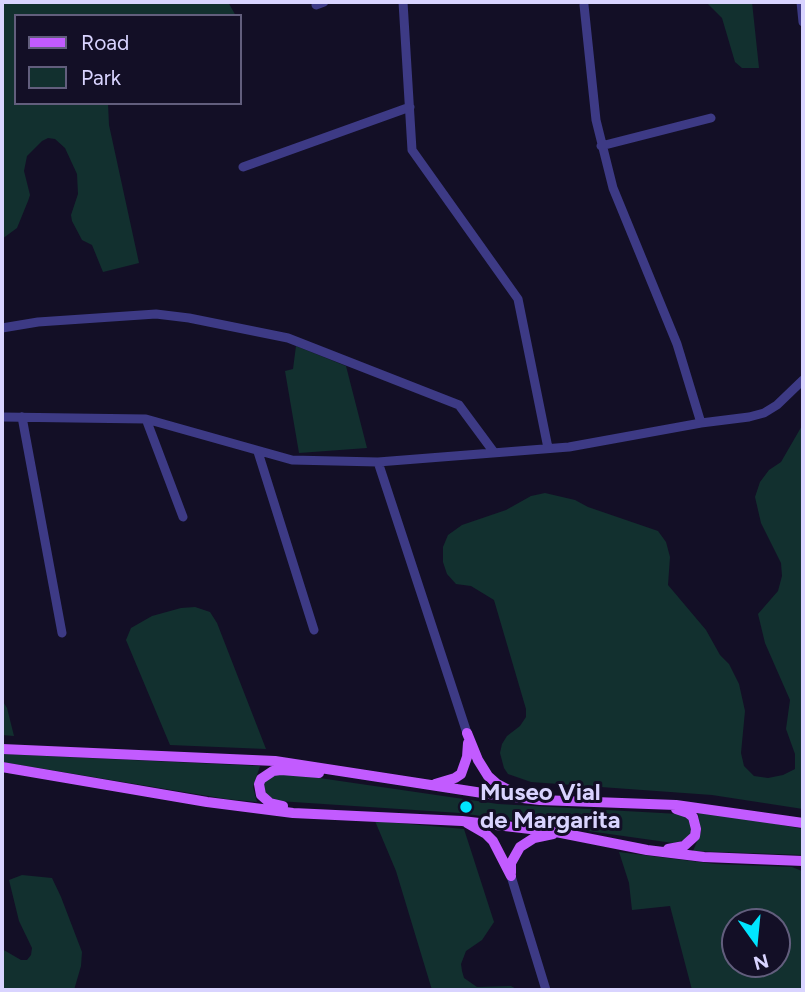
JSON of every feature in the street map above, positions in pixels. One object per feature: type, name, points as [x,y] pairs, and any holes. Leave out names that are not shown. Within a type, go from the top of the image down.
[{"type":"main road","points":[[429,785],[461,774],[467,757],[467,733]]},
{"type":"main road","points":[[467,733],[488,776],[497,784],[525,798]]},
{"type":"main road","points":[[2,749],[275,761],[525,798],[704,807],[803,823]]},
{"type":"main road","points":[[2,767],[266,810],[462,821],[562,833],[704,858],[803,862]]},
{"type":"main road","points":[[361,816],[270,803],[261,796],[259,784],[267,774],[281,770],[402,780]]},
{"type":"main road","points":[[647,850],[684,846],[691,842],[696,829],[693,817],[688,813],[648,804]]},
{"type":"main road","points":[[462,821],[477,828],[493,841],[511,876]]},
{"type":"main road","points":[[511,876],[511,863],[520,847],[534,838],[562,833]]},
{"type":"street","points":[[403,2],[412,150],[519,299],[548,448]]},
{"type":"street","points":[[801,2],[803,22]]},
{"type":"street","points":[[584,5],[596,120],[612,188],[677,344],[701,423]]},
{"type":"street","points":[[243,167],[410,107]]},
{"type":"street","points":[[601,146],[711,118]]},
{"type":"street","points":[[2,328],[37,322],[156,314],[288,338],[459,405],[494,451]]},
{"type":"street","points":[[2,417],[146,419],[292,460],[378,462],[569,447],[764,413],[777,405],[803,380]]},
{"type":"street","points":[[22,417],[62,633]]},
{"type":"street","points":[[146,419],[183,517]]},
{"type":"street","points":[[258,452],[314,630]]},
{"type":"street","points":[[378,462],[467,733]]},
{"type":"street","points":[[511,876],[546,990]]},
{"type":"green space","points":[[2,2],[228,2],[235,14],[14,14],[14,105],[108,105],[109,125],[139,263],[103,272],[92,245],[82,240],[72,221],[71,215],[78,194],[77,174],[65,148],[55,139],[42,141],[27,156],[24,171],[30,195],[17,228],[2,239]]},
{"type":"green space","points":[[706,2],[752,2],[759,68],[742,68],[735,62],[722,18]]},
{"type":"green space","points":[[296,346],[346,366],[367,448],[299,453],[285,371],[293,369]]},
{"type":"green space","points":[[803,424],[803,809],[712,795],[531,782],[508,774],[500,753],[502,744],[507,736],[520,726],[526,717],[526,709],[494,600],[471,586],[456,584],[447,574],[443,562],[443,547],[448,535],[462,525],[506,510],[531,496],[545,493],[575,500],[658,531],[666,542],[670,557],[668,585],[706,630],[739,684],[745,711],[741,753],[744,766],[754,776],[768,778],[795,769],[795,754],[786,729],[790,700],[765,643],[758,614],[778,591],[782,576],[781,563],[761,523],[755,497],[760,482],[769,470],[781,462]]},
{"type":"green space","points":[[195,607],[210,612],[217,623],[266,749],[170,745],[126,640],[131,628],[152,616]]},
{"type":"green space","points":[[2,700],[7,708],[14,736],[2,735]]},
{"type":"green space","points":[[2,754],[260,766],[253,787],[257,802],[2,762]]},
{"type":"green space","name":"Museo Vial de Margarita","points":[[285,773],[498,804],[679,814],[689,820],[692,832],[688,839],[673,843],[460,813],[278,801],[265,795],[264,783],[268,776]]},
{"type":"green space","name":"Museo Vial de Margarita","points":[[698,813],[727,815],[803,829],[803,855],[693,851],[701,832]]},
{"type":"green space","points":[[375,821],[464,829],[494,922],[482,940],[466,951],[461,964],[464,978],[477,987],[511,986],[518,990],[432,990],[396,871]]},
{"type":"green space","points":[[619,852],[715,864],[792,867],[802,871],[803,990],[692,990],[670,906],[632,910],[629,883]]},
{"type":"green space","points":[[22,875],[52,878],[61,897],[82,952],[74,990],[2,990],[2,949],[21,960],[27,960],[31,955],[32,948],[19,921],[9,880]]},
{"type":"place","name":"Museo Vial de Margarita","points":[[466,807]]}]
